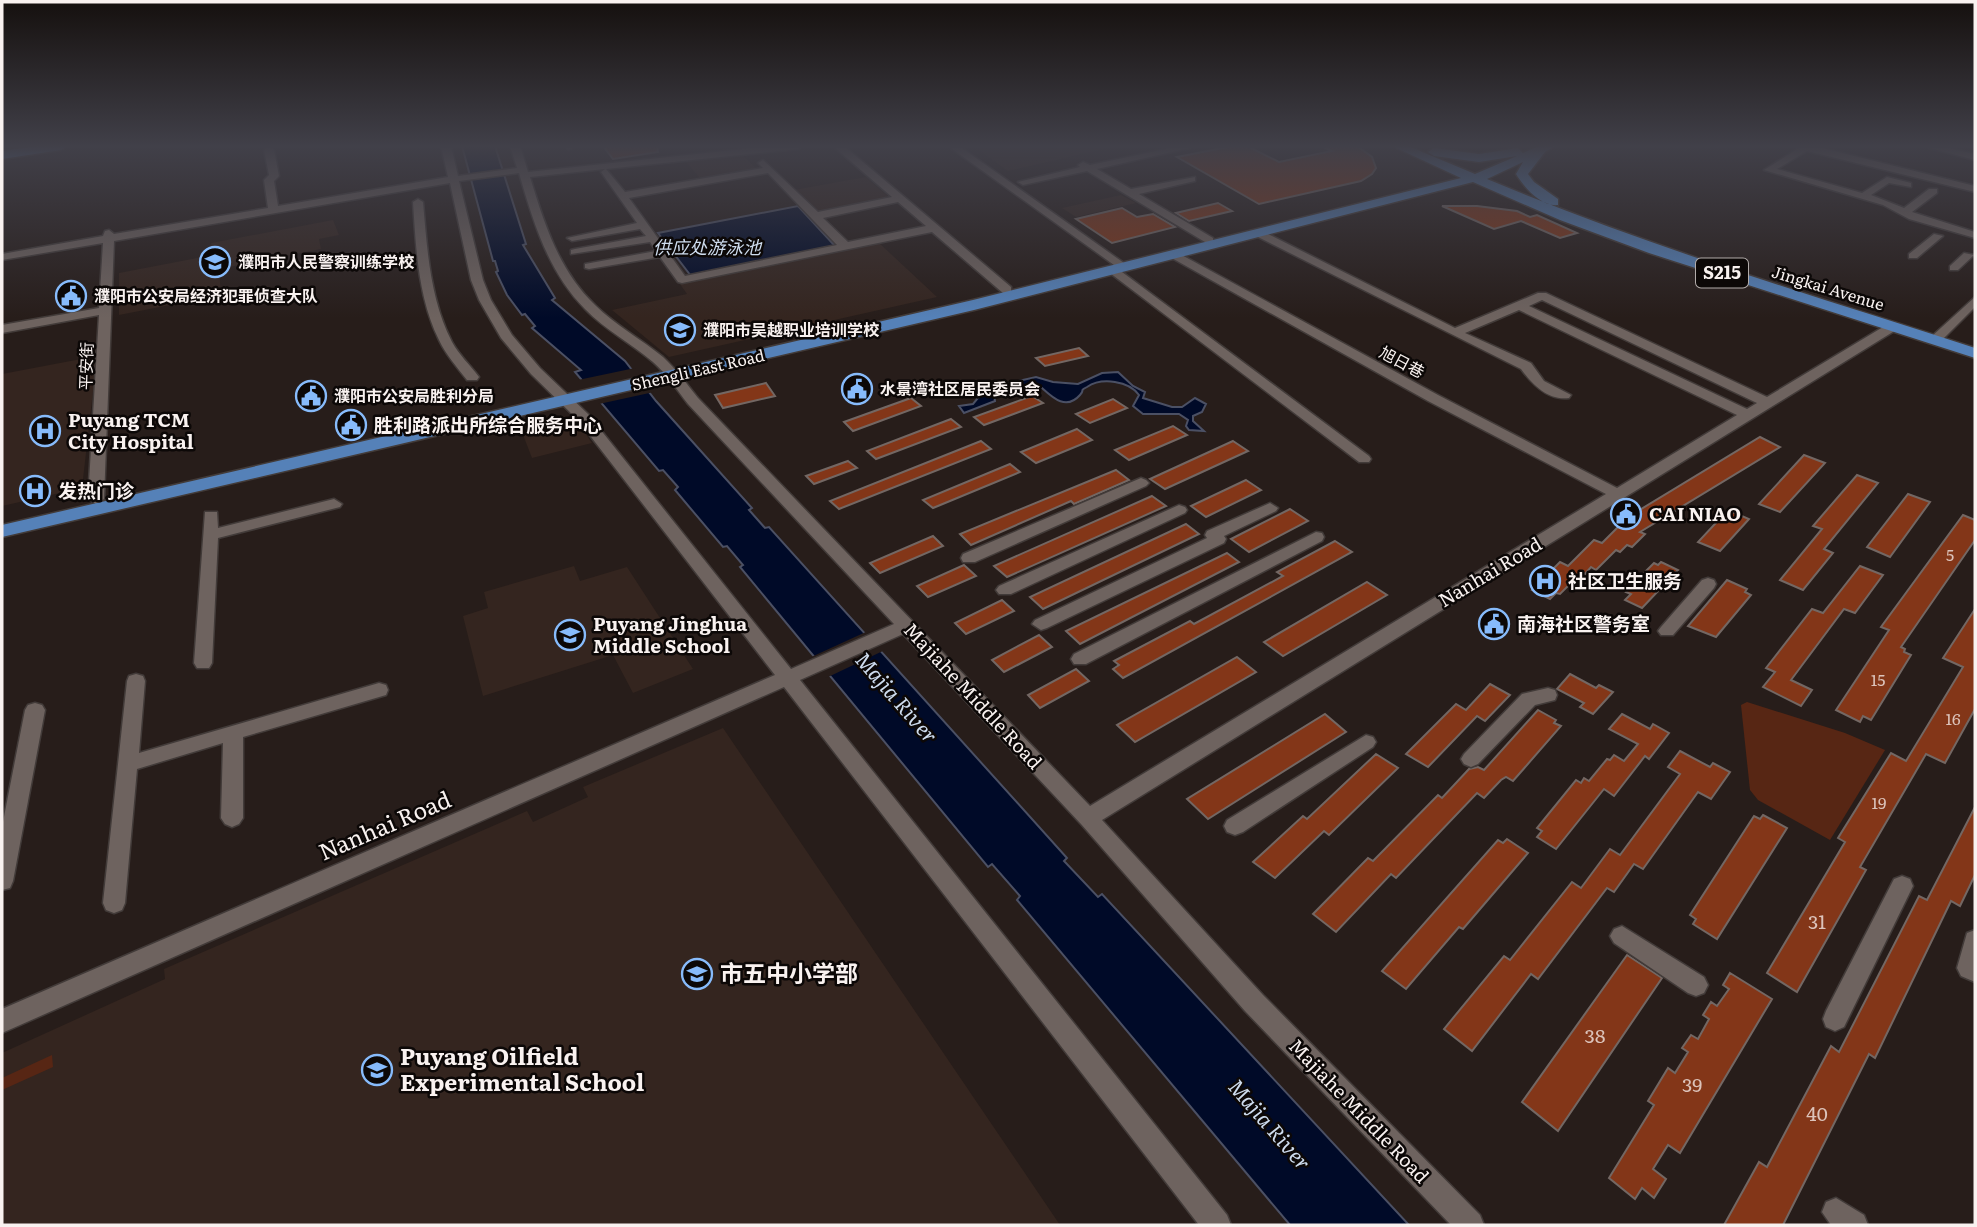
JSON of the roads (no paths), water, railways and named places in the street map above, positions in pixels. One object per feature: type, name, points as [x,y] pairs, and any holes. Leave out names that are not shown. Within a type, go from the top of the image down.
[{"type":"main road","name":"Shengli East Road","points":[[2,521],[665,374],[1119,267],[1209,240],[1369,203]]},
{"type":"main road","name":"Shengli East Road","points":[[665,374],[1007,290],[1174,256],[1373,203]]},
{"type":"main road","name":"Jingkai Avenue","points":[[1535,203],[1938,337],[1975,353]]},
{"type":"main road","points":[[1552,203],[1566,214]]},
{"type":"main road","name":"Jingkai Avenue","points":[[1566,214],[1692,263],[1892,327],[1975,345]]},
{"type":"main road","name":"Shengli East Road","points":[[2,531],[561,397]]},
{"type":"street","points":[[273,203],[274,209]]},
{"type":"street","points":[[2,256],[307,203]]},
{"type":"street","points":[[418,203],[422,257],[434,308],[444,339],[472,377]]},
{"type":"street","points":[[462,203],[474,271],[489,312],[518,352],[583,417],[798,675],[1217,1225]]},
{"type":"street","name":"Majiahe Middle Road","points":[[534,203],[572,286],[607,323],[665,374],[906,626],[1088,818],[1254,1003],[1470,1225]]},
{"type":"street","points":[[627,203],[682,281],[934,228]]},
{"type":"street","points":[[802,203],[846,247]]},
{"type":"street","points":[[815,216],[879,203]]},
{"type":"street","points":[[905,203],[1007,290]]},
{"type":"street","points":[[1032,203],[1119,267],[1364,459]]},
{"type":"street","points":[[1146,203],[1209,240]]},
{"type":"street","points":[[1888,203],[1921,220],[1975,235]]},
{"type":"street","points":[[1906,212],[1921,203]]},
{"type":"street","points":[[572,239],[643,225]]},
{"type":"street","points":[[1260,234],[1526,366],[1539,384],[1564,395]]},
{"type":"street","points":[[1913,257],[1938,236]]},
{"type":"street","name":"平安街","points":[[96,499],[109,237]]},
{"type":"street","points":[[575,252],[652,238]]},
{"type":"street","points":[[589,266],[663,253]]},
{"type":"street","points":[[1954,268],[1968,255]]},
{"type":"street","name":"旭日巷","points":[[1174,256],[1349,353],[1617,494]]},
{"type":"street","points":[[1455,332],[1542,296],[1768,403]]},
{"type":"street","points":[[1938,337],[1975,301]]},
{"type":"street","points":[[1520,306],[1748,415]]},
{"type":"street","points":[[2,329],[106,310]]},
{"type":"street","name":"Nanhai Road","points":[[1088,818],[1892,327]]},
{"type":"street","points":[[969,558],[1141,483]]},
{"type":"street","points":[[210,535],[334,504]]},
{"type":"street","points":[[1041,624],[1270,508]]},
{"type":"street","points":[[1004,590],[1179,510]]},
{"type":"street","points":[[203,663],[211,515]]},
{"type":"street","points":[[1080,659],[1316,537]]},
{"type":"street","points":[[1667,631],[1708,584]]},
{"type":"street","name":"Nanhai Road","points":[[2,1021],[906,626]]},
{"type":"street","points":[[114,904],[136,681]]},
{"type":"street","points":[[128,764],[379,690]]},
{"type":"street","points":[[1471,759],[1530,699],[1548,695]]},
{"type":"street","points":[[2,881],[35,710]]},
{"type":"street","points":[[232,818],[233,733]]},
{"type":"street","points":[[1235,826],[1366,742]]},
{"type":"street","points":[[1835,1020],[1902,886]]},
{"type":"street","points":[[1622,936],[1696,985]]},
{"type":"street","points":[[1972,970],[1975,940]]},
{"type":"water","name":"Majia River","points":[[477,203],[513,203],[526,244],[523,245],[555,298],[552,300],[625,361],[656,401],[752,508],[749,510],[765,528],[769,527],[1067,858],[1064,861],[1098,897],[1102,894],[1409,1225],[1290,1225],[1017,900],[1020,896],[992,864],[988,867],[740,567],[743,565],[727,546],[723,547],[675,490],[678,487],[663,470],[659,471],[575,372],[581,370],[532,328],[535,326],[525,314],[522,315],[507,295],[493,261]]},
{"type":"water","name":"供应处游泳池","points":[[798,206],[835,246],[691,276],[658,233]]},
{"type":"water","points":[[1118,372],[1133,386],[1145,392],[1143,398],[1172,407],[1182,407],[1195,398],[1206,404],[1202,412],[1193,416],[1193,421],[1204,431],[1189,430],[1186,426],[1188,420],[1179,414],[1143,414],[1133,406],[1139,395],[1135,390],[1107,381],[1083,389],[1075,400],[1070,402],[1060,401],[1042,388],[1029,385],[998,391],[994,394],[995,401],[964,413],[959,406],[973,404],[978,398],[975,396],[1009,383],[1036,377],[1053,382],[1078,384],[1102,373]]},
{"type":"place","name":"濮阳市人民警察训练学校","points":[[215,262]]},
{"type":"place","name":"濮阳市公安局经济犯罪侦查大队","points":[[71,296]]},
{"type":"place","name":"濮阳市吴越职业培训学校","points":[[680,330]]},
{"type":"place","name":"水景湾社区居民委员会","points":[[857,389]]},
{"type":"place","name":"濮阳市公安局胜利分局","points":[[311,396]]},
{"type":"place","name":"胜利路派出所综合服务中心","points":[[351,425]]},
{"type":"place","name":"Puyang TCM City Hospital","points":[[45,431]]},
{"type":"place","name":"发热门诊","points":[[35,491]]},
{"type":"place","name":"CAI NIAO","points":[[1626,514]]},
{"type":"place","name":"社区卫生服务","points":[[1545,581]]},
{"type":"place","name":"南海社区警务室","points":[[1494,624]]},
{"type":"place","name":"Puyang Jinghua Middle School","points":[[570,635]]},
{"type":"place","name":"市五中小学部","points":[[697,974]]},
{"type":"place","name":"Puyang Oilfield Experimental School","points":[[377,1070]]}]
